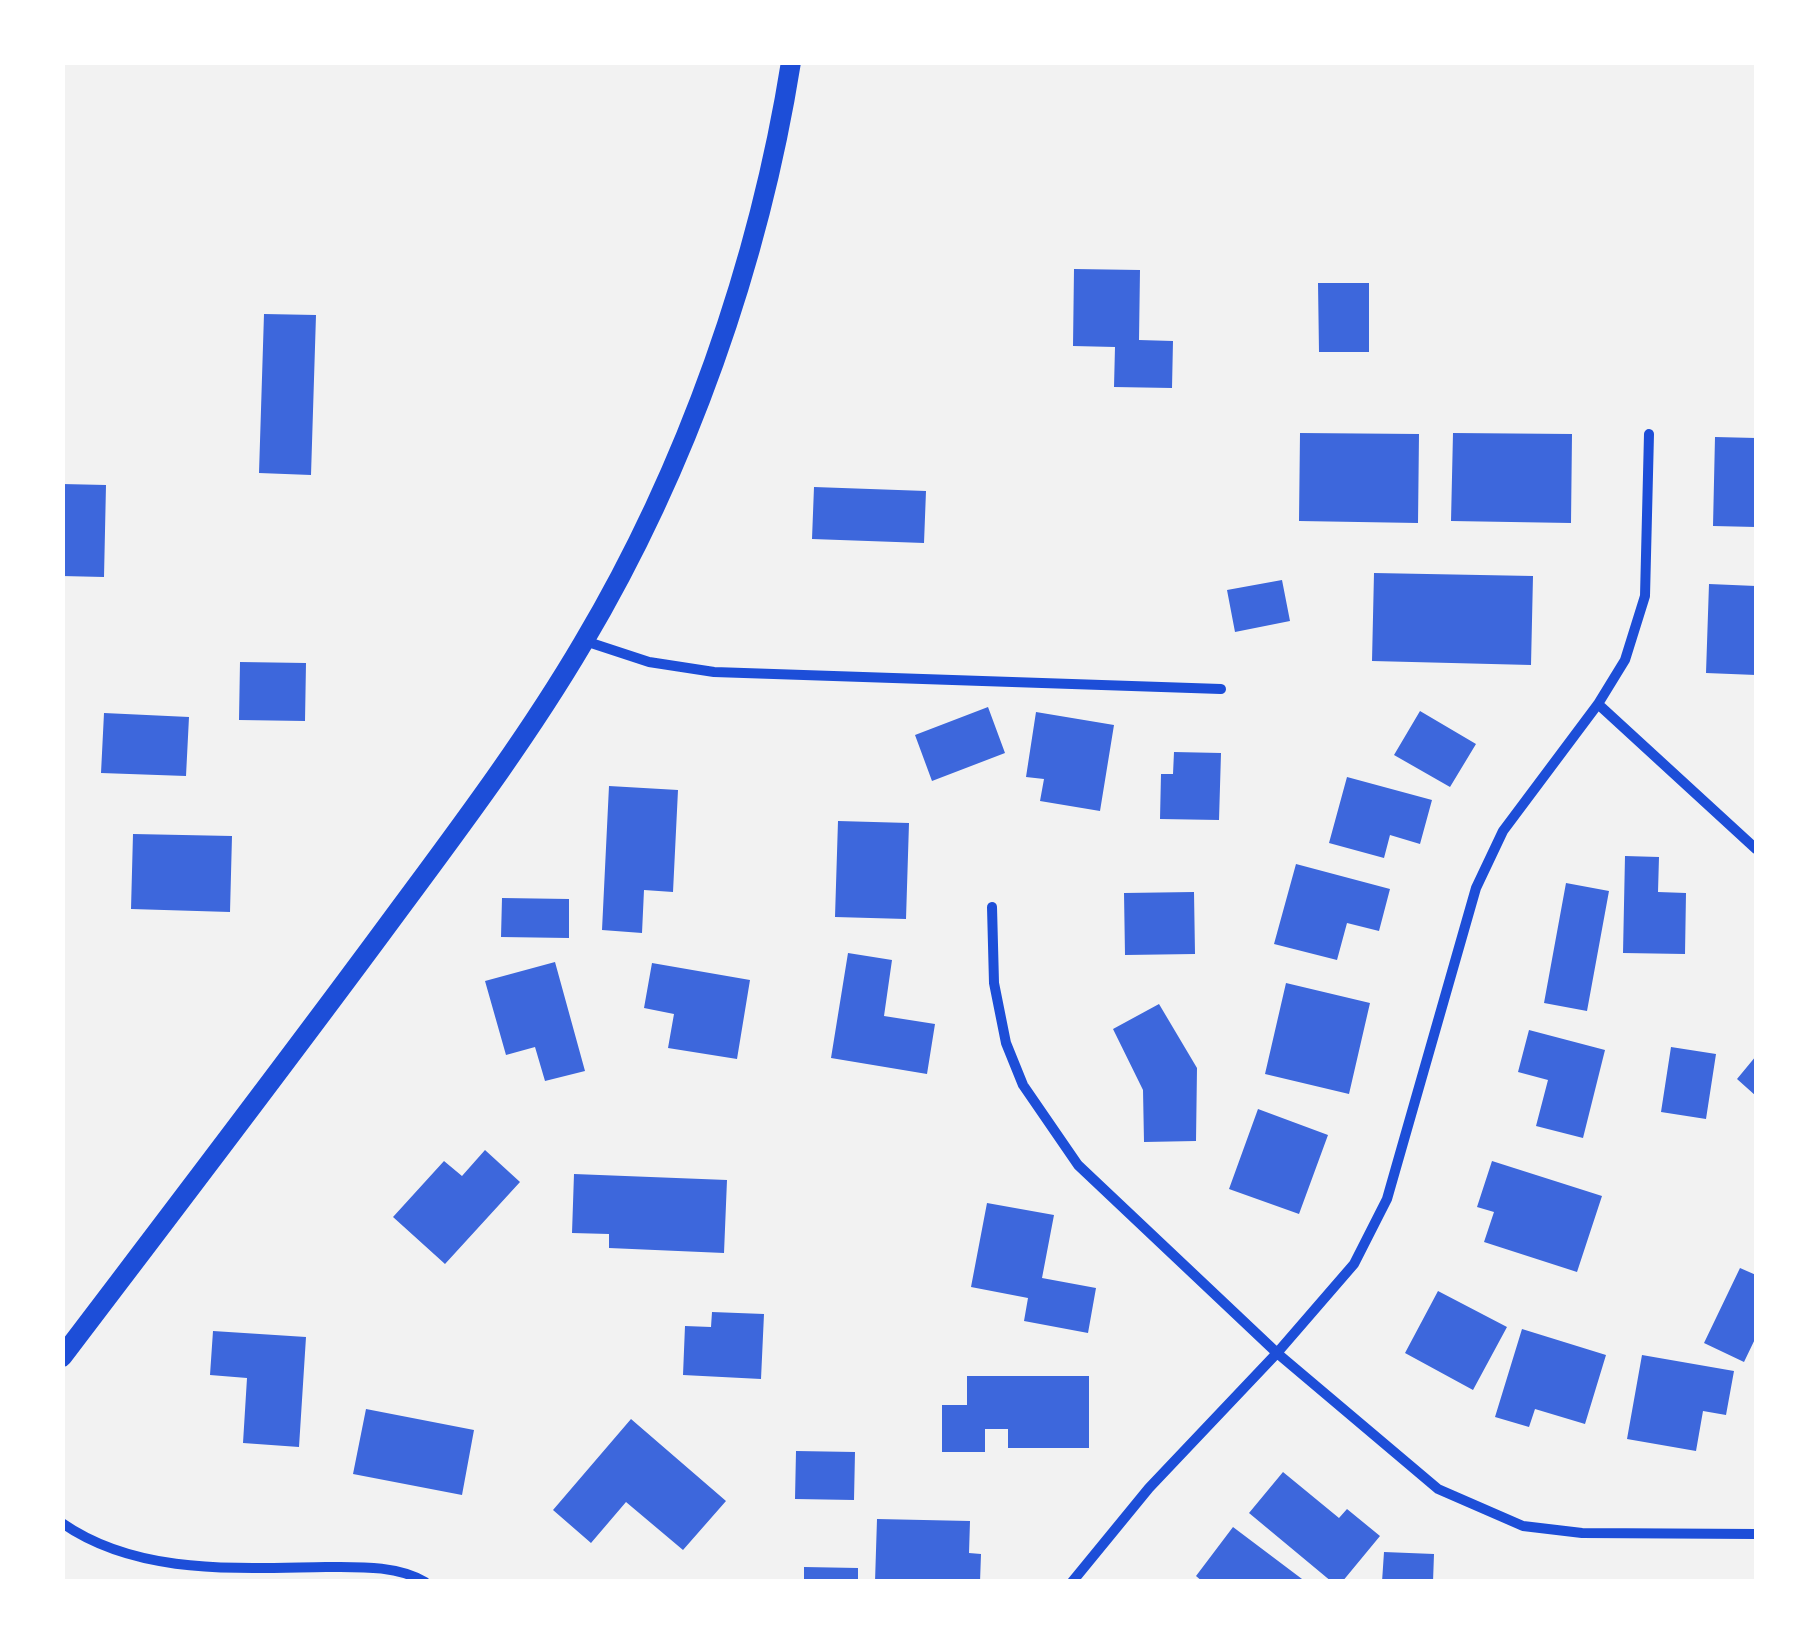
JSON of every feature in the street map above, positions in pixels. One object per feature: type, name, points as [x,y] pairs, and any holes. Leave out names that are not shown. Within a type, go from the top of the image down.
[{"type":"main road","points":[[62,1357],[516,751],[585,640],[648,521],[708,376],[736,292],[783,113],[790,62]]},
{"type":"street","points":[[1072,1582],[1149,1488],[1277,1353],[1354,1264],[1387,1199],[1476,888],[1503,832],[1598,704],[1625,660],[1644,596],[1649,434]]},
{"type":"street","points":[[585,640],[649,662],[714,672],[1221,689]]},
{"type":"street","points":[[1598,704],[1756,849]]},
{"type":"street","points":[[992,906],[994,982],[1006,1043],[1023,1085],[1046,1124],[1078,1165],[1277,1353],[1438,1489],[1523,1526],[1582,1533],[1756,1534]]},
{"type":"street","points":[[62,1523],[83,1537],[151,1562],[372,1567],[425,1582]]},
{"type":"building","points":[[1074,269],[1140,270],[1139,340],[1173,341],[1172,388],[1114,387],[1115,347],[1073,346]]},
{"type":"building","points":[[1318,283],[1369,283],[1369,352],[1319,352]]},
{"type":"building","points":[[264,314],[316,315],[311,475],[259,473]]},
{"type":"building","points":[[1300,433],[1419,434],[1418,523],[1299,521]]},
{"type":"building","points":[[1453,433],[1572,434],[1571,523],[1451,521]]},
{"type":"building","points":[[1715,437],[1756,438],[1756,527],[1713,526]]},
{"type":"building","points":[[62,484],[106,485],[104,577],[62,576]]},
{"type":"building","points":[[814,487],[926,491],[924,543],[812,539]]},
{"type":"building","points":[[1374,573],[1533,576],[1531,665],[1372,661]]},
{"type":"building","points":[[1282,580],[1290,621],[1235,632],[1227,590]]},
{"type":"building","points":[[1709,584],[1756,586],[1756,675],[1706,673]]},
{"type":"building","points":[[240,662],[306,663],[305,721],[239,720]]},
{"type":"building","points":[[988,707],[1005,753],[932,781],[915,735]]},
{"type":"building","points":[[1420,711],[1476,744],[1450,787],[1394,755]]},
{"type":"building","points":[[1036,712],[1114,725],[1100,811],[1040,801],[1044,779],[1026,777]]},
{"type":"building","points":[[104,713],[189,717],[186,776],[101,773]]},
{"type":"building","points":[[1174,752],[1221,753],[1219,820],[1160,819],[1161,774],[1173,774]]},
{"type":"building","points":[[1347,777],[1432,800],[1420,844],[1390,835],[1384,858],[1329,843]]},
{"type":"building","points":[[609,786],[678,790],[673,892],[644,890],[642,933],[602,930]]},
{"type":"building","points":[[838,821],[909,823],[906,919],[835,917]]},
{"type":"building","points":[[133,834],[232,836],[230,912],[131,909]]},
{"type":"building","points":[[1625,856],[1659,857],[1658,892],[1686,893],[1685,954],[1623,953]]},
{"type":"building","points":[[1296,864],[1390,889],[1379,931],[1347,923],[1337,960],[1274,944]]},
{"type":"building","points":[[1566,883],[1609,891],[1587,1011],[1544,1003]]},
{"type":"building","points":[[1194,892],[1195,954],[1125,955],[1124,893]]},
{"type":"building","points":[[502,898],[569,899],[569,938],[501,937]]},
{"type":"building","points":[[848,953],[892,960],[884,1016],[935,1024],[927,1074],[831,1058]]},
{"type":"building","points":[[555,962],[585,1071],[545,1081],[535,1047],[506,1055],[485,981]]},
{"type":"building","points":[[652,963],[750,980],[737,1059],[668,1048],[674,1014],[644,1008]]},
{"type":"building","points":[[1286,983],[1370,1003],[1349,1094],[1265,1074]]},
{"type":"building","points":[[1159,1004],[1197,1068],[1196,1141],[1144,1142],[1143,1090],[1113,1029]]},
{"type":"building","points":[[1529,1030],[1605,1050],[1583,1138],[1536,1126],[1548,1080],[1518,1072]]},
{"type":"building","points":[[1671,1047],[1716,1054],[1706,1119],[1661,1112]]},
{"type":"building","points":[[1756,1056],[1756,1096],[1737,1079]]},
{"type":"building","points":[[1258,1109],[1328,1135],[1299,1214],[1229,1189]]},
{"type":"building","points":[[485,1150],[520,1182],[445,1264],[393,1217],[444,1161],[462,1176]]},
{"type":"building","points":[[1492,1161],[1602,1196],[1577,1272],[1484,1242],[1494,1212],[1477,1207]]},
{"type":"building","points":[[574,1174],[727,1180],[724,1253],[609,1248],[609,1234],[572,1233]]},
{"type":"building","points":[[987,1203],[1054,1215],[1042,1278],[1096,1288],[1088,1333],[1024,1321],[1028,1298],[971,1287]]},
{"type":"building","points":[[1740,1268],[1756,1275],[1756,1337],[1744,1362],[1704,1343]]},
{"type":"building","points":[[1438,1291],[1507,1327],[1473,1390],[1405,1353]]},
{"type":"building","points":[[712,1312],[764,1314],[761,1379],[683,1375],[685,1326],[711,1327]]},
{"type":"building","points":[[1522,1329],[1606,1355],[1585,1424],[1535,1409],[1529,1427],[1495,1417]]},
{"type":"building","points":[[213,1331],[306,1337],[299,1447],[243,1443],[247,1378],[210,1375]]},
{"type":"building","points":[[1642,1355],[1734,1371],[1726,1415],[1703,1411],[1696,1451],[1627,1439]]},
{"type":"building","points":[[967,1376],[1089,1376],[1089,1448],[1008,1448],[1008,1429],[985,1429],[985,1452],[942,1452],[942,1405],[967,1405]]},
{"type":"building","points":[[366,1409],[474,1430],[462,1495],[353,1474]]},
{"type":"building","points":[[631,1419],[726,1501],[683,1550],[626,1502],[591,1543],[553,1510]]},
{"type":"building","points":[[796,1451],[855,1452],[854,1500],[795,1499]]},
{"type":"building","points":[[1283,1472],[1339,1518],[1347,1509],[1380,1536],[1342,1582],[1332,1582],[1249,1513]]},
{"type":"building","points":[[877,1519],[970,1521],[969,1553],[981,1554],[980,1582],[875,1582]]},
{"type":"building","points":[[1233,1527],[1306,1582],[1203,1582],[1196,1576]]},
{"type":"building","points":[[1384,1552],[1434,1554],[1433,1582],[1382,1582]]},
{"type":"building","points":[[804,1567],[858,1568],[858,1582],[804,1582]]}]
